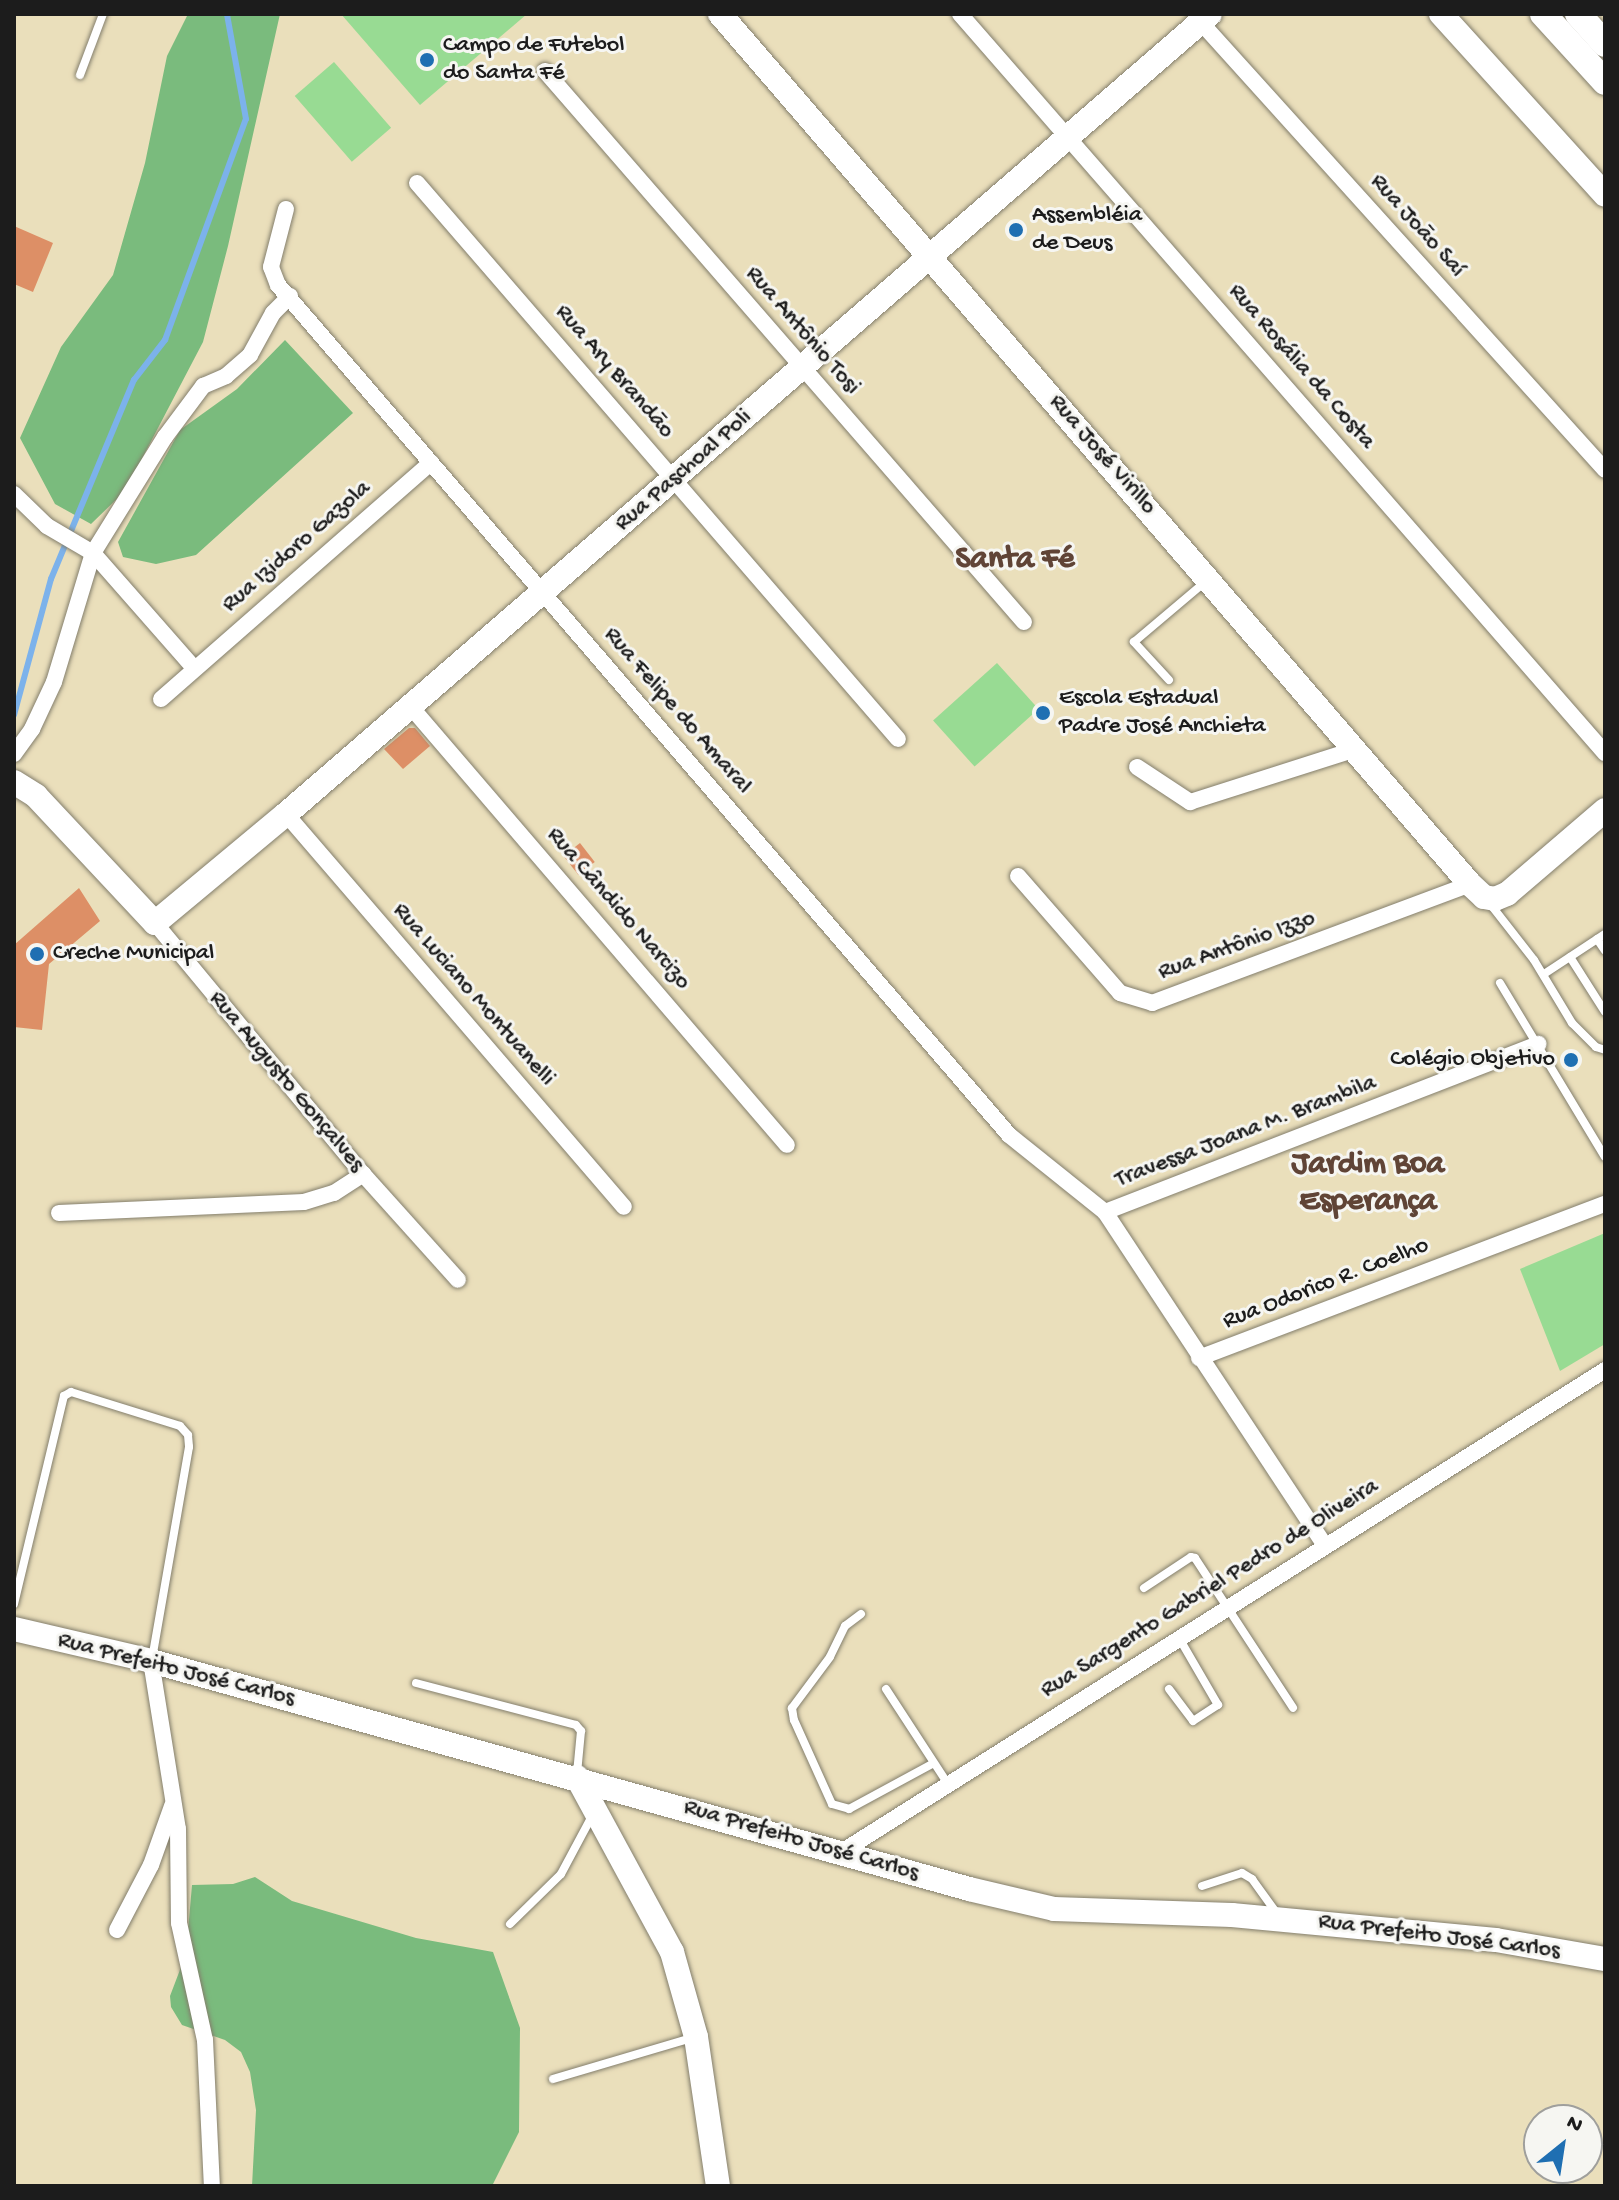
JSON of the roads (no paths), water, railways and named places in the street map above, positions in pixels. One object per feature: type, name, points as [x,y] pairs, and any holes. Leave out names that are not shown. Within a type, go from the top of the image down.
[{"type":"main road","points":[[1543,14],[1605,82]]},
{"type":"main road","points":[[1578,14],[1605,44]]},
{"type":"street","name":"Rua José Virillo","points":[[720,14],[1477,890]]},
{"type":"street","name":"Rua Rosália da Costa","points":[[960,14],[1605,753]]},
{"type":"street","points":[[1441,14],[1605,195]]},
{"type":"street","name":"Rua Paschoal Poli","points":[[155,923],[803,369],[1202,17]]},
{"type":"street","name":"Rua João Saí","points":[[1202,17],[1605,470]]},
{"type":"street","name":"Rua Antônio Tosi","points":[[545,71],[1024,622]]},
{"type":"street","name":"Rua Ary Brandão","points":[[417,183],[898,739]]},
{"type":"street","name":"Rua Felipe do Amaral","points":[[286,209],[271,267],[278,285],[1009,1135],[1105,1212],[1324,1544]]},
{"type":"street","points":[[14,754],[32,729],[54,682],[93,553],[165,437],[203,386],[226,376],[250,355],[273,313],[290,296]]},
{"type":"street","name":"Rua Izidoro Gazola","points":[[161,699],[431,463]]},
{"type":"street","points":[[14,494],[47,526],[93,553],[194,668]]},
{"type":"street","name":"Rua Cândido Narcizo","points":[[411,707],[787,1145]]},
{"type":"street","points":[[1137,767],[1190,802],[1356,749]]},
{"type":"street","name":"Rua Augusto Gonçalves","points":[[14,782],[36,796],[155,923],[363,1174],[458,1280]]},
{"type":"street","points":[[1477,890],[1495,899],[1507,894],[1605,810]]},
{"type":"street","name":"Rua Luciano Montuanelli","points":[[286,814],[624,1207]]},
{"type":"street","name":"Rua Antônio Izzo","points":[[1018,876],[1120,993],[1152,1003],[1477,890]]},
{"type":"street","name":"Travessa Joana M. Brambila","points":[[1105,1212],[1539,1044]]},
{"type":"street","points":[[59,1213],[304,1202],[334,1193],[363,1174]]},
{"type":"street","name":"Rua Odorico R. Coelho","points":[[1199,1358],[1605,1204]]},
{"type":"street","name":"Rua Sargento Gabriel Pedro de Oliveira","points":[[843,1851],[1324,1544],[1605,1370]]},
{"type":"street","name":"Rua Prefeito José Carlos","points":[[14,1629],[151,1661],[843,1851],[969,1889],[1054,1909],[1280,1919],[1496,1940],[1605,1959]]},
{"type":"street","points":[[151,1661],[174,1796],[181,1872],[179,1923],[205,2040],[212,2186]]},
{"type":"street","points":[[577,1777],[597,1808],[672,1952],[696,2037],[718,2186]]},
{"type":"street","points":[[117,1930],[161,1842],[174,1796]]},
{"type":"lane","points":[[80,75],[103,14]]},
{"type":"lane","points":[[1169,680],[1134,642],[1209,579]]},
{"type":"lane","points":[[1477,890],[1544,974],[1572,1023],[1596,1047],[1605,1050]]},
{"type":"lane","points":[[1544,974],[1601,937],[1605,951]]},
{"type":"lane","points":[[1570,957],[1605,1012]]},
{"type":"lane","points":[[1500,983],[1605,1157]]},
{"type":"lane","points":[[14,1604],[64,1396],[71,1392],[180,1426],[188,1435],[189,1447],[151,1661]]},
{"type":"lane","points":[[1144,1588],[1191,1557],[1201,1562],[1293,1708]]},
{"type":"lane","points":[[861,1614],[845,1626],[830,1657],[792,1708],[794,1720],[832,1804],[849,1809],[932,1764]]},
{"type":"lane","points":[[1169,1689],[1193,1721],[1218,1705],[1178,1637]]},
{"type":"lane","points":[[416,1683],[576,1725],[581,1731],[577,1777]]},
{"type":"lane","points":[[886,1689],[932,1764],[948,1784]]},
{"type":"lane","points":[[510,1924],[561,1874],[597,1808]]},
{"type":"lane","points":[[1202,1886],[1242,1873],[1252,1879],[1280,1919]]},
{"type":"lane","points":[[553,2079],[696,2037]]},
{"type":"waterway","points":[[14,715],[51,579],[134,380],[165,340],[246,119],[227,14]]},
{"type":"place","name":"Campo de Futebol do Santa Fé","points":[[427,60]]},
{"type":"place","name":"Assembléia de Deus","points":[[1016,230]]},
{"type":"place","name":"Escola Estadual Padre José Anchieta","points":[[1043,713]]},
{"type":"place","name":"Creche Municipal","points":[[37,954]]},
{"type":"place","name":"Colégio Objetivo","points":[[1571,1060]]},
{"type":"district","name":"Santa Fé","points":[[1015,560]]},
{"type":"district","name":"Jardim Boa Esperança","points":[[1368,1184]]}]
